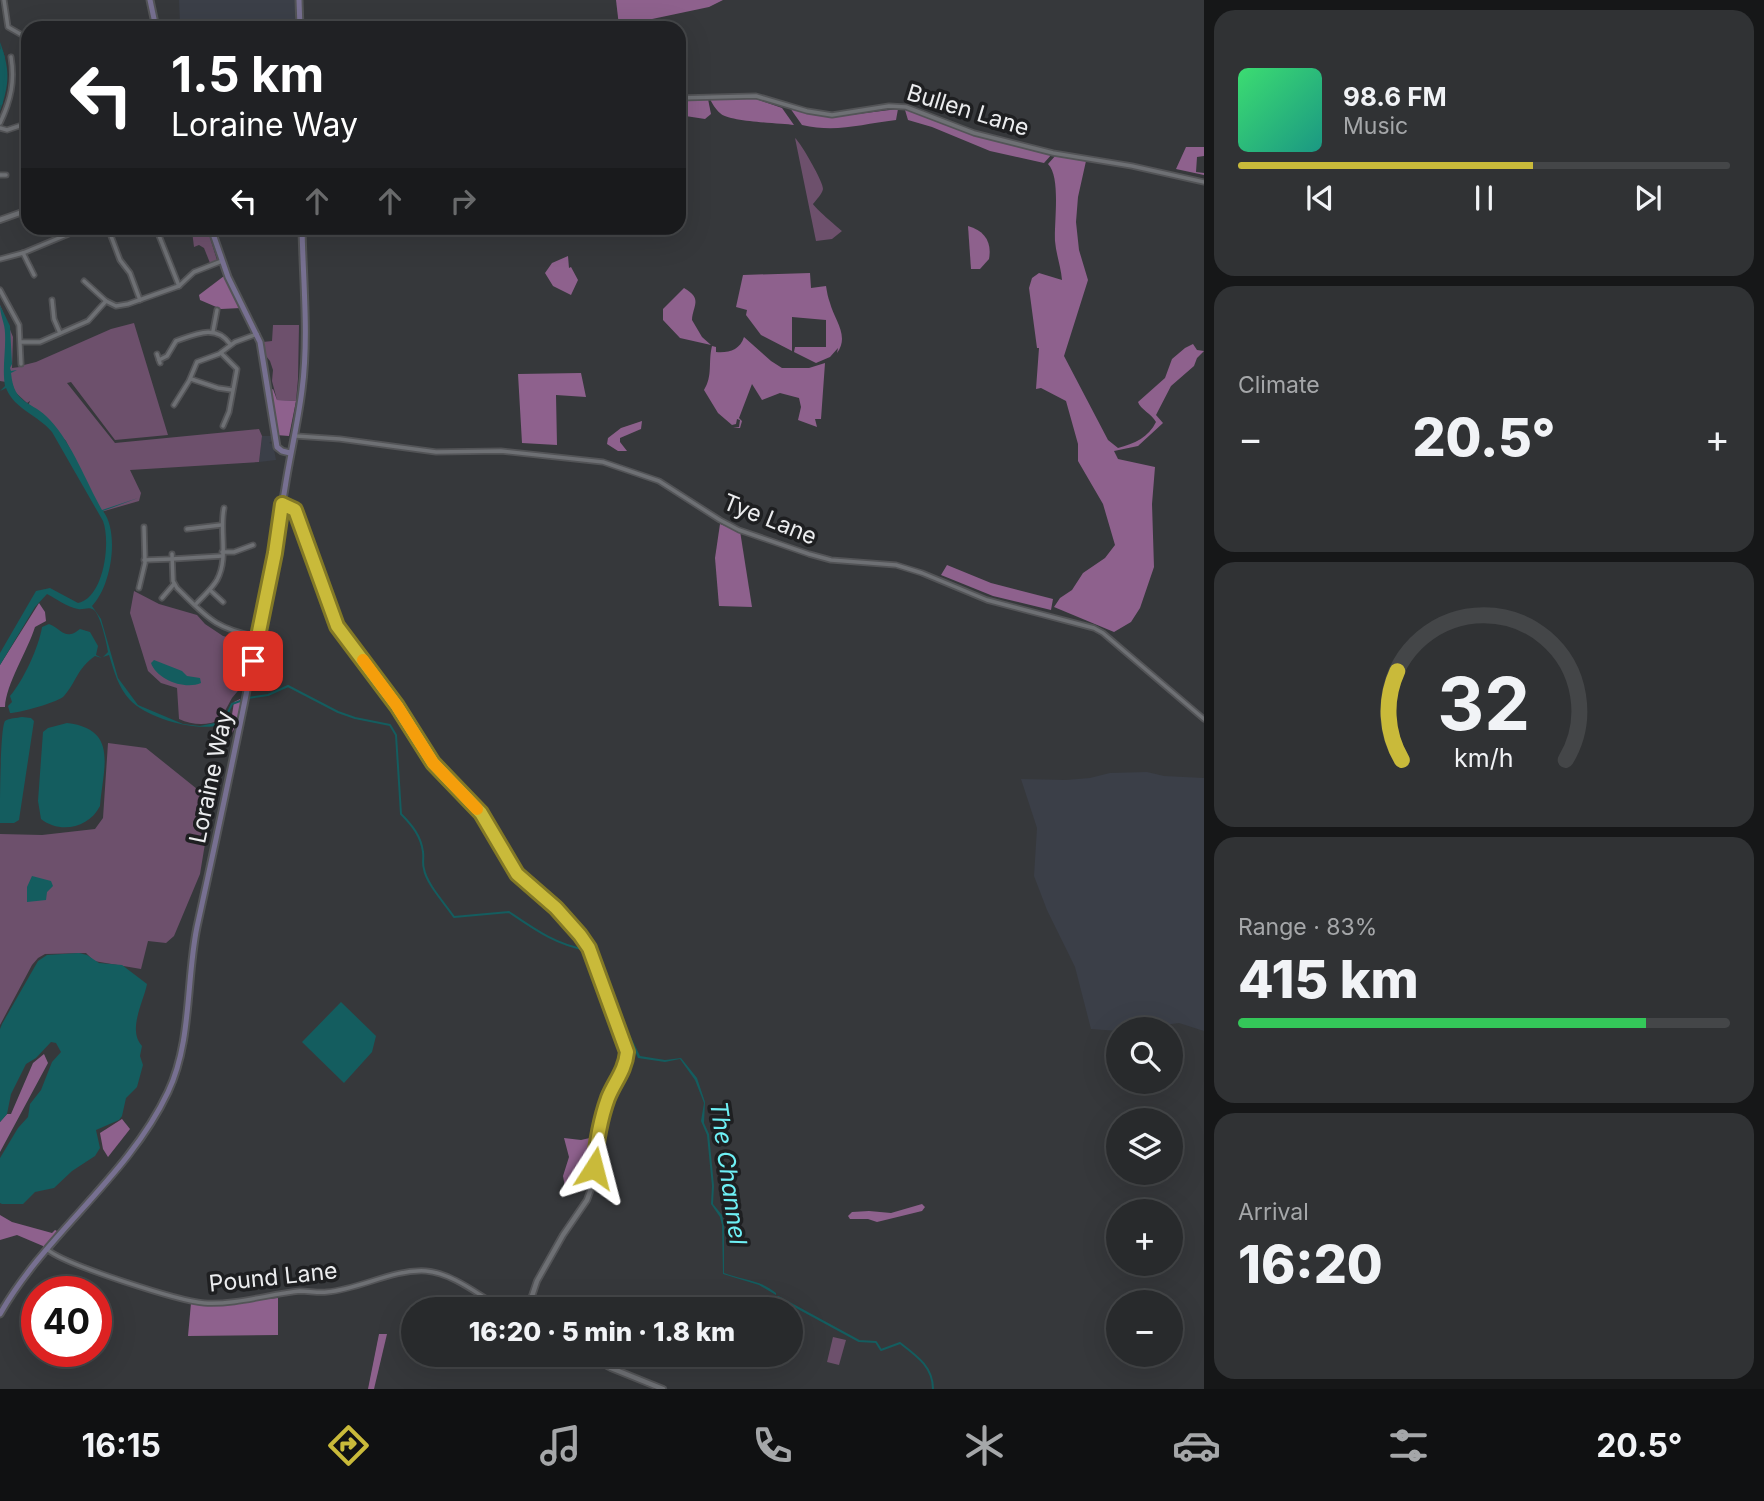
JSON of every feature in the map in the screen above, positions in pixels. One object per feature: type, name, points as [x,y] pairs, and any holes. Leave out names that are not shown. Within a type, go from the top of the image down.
[{"type":"main road","points":[[150,0],[154,21]]},
{"type":"main road","points":[[299,0],[300,21]]},
{"type":"main road","points":[[213,235],[222,261],[257,334],[268,380],[276,444],[280,451],[290,453]]},
{"type":"main road","name":"Loraine Way","points":[[0,1314],[46,1249],[133,1148],[155,1117],[170,1089],[179,1061],[195,938],[258,637],[303,377],[302,235]]},
{"type":"street","points":[[4,0],[8,27],[19,35]]},
{"type":"street","points":[[10,57],[13,73],[11,95],[0,125],[7,130],[21,126]]},
{"type":"street","name":"Bullen Lane","points":[[686,98],[756,96],[826,114],[849,114],[889,106],[906,107],[974,133],[1053,153],[1132,166],[1204,182]]},
{"type":"street","points":[[0,175],[6,175]]},
{"type":"street","points":[[0,220],[21,212]]},
{"type":"street","points":[[0,259],[23,253],[66,235]]},
{"type":"street","points":[[110,235],[120,260],[130,273],[140,300]]},
{"type":"street","points":[[159,235],[179,286]]},
{"type":"street","points":[[23,253],[34,275]]},
{"type":"street","points":[[84,281],[113,305],[121,306],[179,286],[194,272],[222,261]]},
{"type":"street","points":[[0,290],[18,321],[21,364]]},
{"type":"street","points":[[52,300],[54,319],[60,333]]},
{"type":"street","points":[[20,342],[37,343],[90,320],[106,300]]},
{"type":"street","points":[[213,331],[216,310]]},
{"type":"street","points":[[159,359],[167,356],[176,341],[213,331],[222,335],[230,344]]},
{"type":"street","points":[[174,405],[191,379],[193,367],[198,361],[221,353],[230,344],[257,334]]},
{"type":"street","points":[[221,353],[236,368],[229,412],[223,426]]},
{"type":"street","points":[[191,379],[232,390]]},
{"type":"street","name":"Tye Lane","points":[[293,436],[340,439],[436,452],[500,451],[603,462],[659,481],[738,530],[831,560],[896,565],[987,600],[1094,628],[1204,719]]},
{"type":"street","points":[[282,504],[295,510],[337,626],[397,706],[433,763],[481,813],[517,874],[563,915],[589,948],[625,1042],[627,1052],[624,1069],[611,1091],[603,1114],[592,1186],[587,1200],[563,1235],[537,1281],[532,1297]]},
{"type":"street","points":[[195,605],[219,576],[225,508]]},
{"type":"street","points":[[187,529],[222,526]]},
{"type":"street","points":[[138,588],[146,576],[144,527]]},
{"type":"street","points":[[145,560],[222,554],[253,545]]},
{"type":"street","points":[[172,557],[174,584],[195,605],[221,627],[258,637]]},
{"type":"street","points":[[162,598],[174,584]]},
{"type":"street","points":[[210,590],[222,602]]},
{"type":"street","name":"Pound Lane","points":[[46,1249],[73,1263],[199,1302],[300,1292],[328,1292],[387,1276],[427,1271],[449,1278],[482,1297]]},
{"type":"street","points":[[609,1367],[663,1389]]},
{"type":"street","points":[[644,1389],[646,1383]]},
{"type":"shaded area","points":[[179,0],[295,0],[295,21],[180,21]]},
{"type":"shaded area","points":[[616,0],[723,0],[709,7],[643,21],[618,21]]},
{"type":"shaded area","points":[[708,99],[711,114],[705,119],[686,116],[686,101]]},
{"type":"shaded area","points":[[710,99],[756,99],[782,108],[794,125],[725,116]]},
{"type":"shaded area","points":[[790,108],[833,117],[898,109],[896,120],[827,128],[802,125]]},
{"type":"shaded area","points":[[905,110],[926,115],[970,133],[1052,154],[1044,163],[990,151],[908,120]]},
{"type":"shaded area","points":[[795,138],[812,163],[822,185],[823,189],[813,204],[842,231],[832,239],[816,241]]},
{"type":"shaded area","points":[[1186,147],[1204,147],[1204,156],[1197,157],[1196,172],[1204,175],[1176,169]]},
{"type":"shaded area","points":[[1056,155],[1086,161],[1076,222],[1079,250],[1088,280],[1064,356],[1108,440],[1118,448],[1145,436],[1156,422],[1138,402],[1165,378],[1172,359],[1185,348],[1193,344],[1197,350],[1204,351],[1194,366],[1171,386],[1156,415],[1163,423],[1138,446],[1114,451],[1118,459],[1155,467],[1152,504],[1154,567],[1140,608],[1131,622],[1114,632],[1054,607],[1060,598],[1072,590],[1083,573],[1105,558],[1115,545],[1103,504],[1078,461],[1078,444],[1066,401],[1041,388],[1036,389],[1039,348],[1029,288],[1032,278],[1039,273],[1062,280],[1055,241],[1054,179],[1048,164]]},
{"type":"shaded area","points":[[968,226],[983,234],[988,242],[989,259],[980,269],[971,269]]},
{"type":"shaded area","points":[[192,235],[209,235],[217,260],[210,263],[204,248],[199,245],[194,247]]},
{"type":"shaded area","points":[[568,256],[569,268],[571,267],[578,280],[571,295],[553,286],[545,273],[552,263]]},
{"type":"shaded area","points":[[810,273],[811,288],[826,286],[842,334],[841,347],[837,353],[838,348],[830,357],[816,363],[794,352],[795,347],[826,347],[826,320],[792,317],[792,351],[761,335],[746,315],[747,310],[736,307],[743,275]]},
{"type":"shaded area","points":[[224,276],[241,308],[221,309],[200,300],[199,295]]},
{"type":"shaded area","points":[[684,288],[696,302],[692,320],[702,337],[711,345],[680,338],[663,320],[663,309]]},
{"type":"shaded area","points":[[0,305],[13,337],[12,368],[20,367],[20,357],[23,357],[24,365],[36,362],[111,329],[134,323],[168,435],[115,440],[71,382],[67,383],[115,443],[259,429],[262,436],[259,462],[130,470],[141,493],[139,501],[101,512],[66,441],[45,418],[28,406],[30,401],[27,403],[15,392],[12,383],[0,381]]},
{"type":"shaded area","points":[[273,325],[299,325],[296,401],[277,400],[272,381],[273,370],[263,342],[272,341]]},
{"type":"shaded area","points":[[744,337],[782,368],[809,368],[825,363],[821,419],[815,419],[817,427],[798,420],[801,407],[799,398],[780,393],[762,400],[752,384],[739,418],[742,421],[740,428],[733,428],[739,427],[740,420],[737,419],[736,424],[732,425],[718,413],[704,390],[712,346],[716,347],[716,352],[730,351],[740,345]]},
{"type":"shaded area","points":[[581,373],[586,397],[556,395],[557,445],[522,443],[518,374]]},
{"type":"shaded area","points":[[273,389],[277,400],[296,401],[289,436],[276,435]]},
{"type":"shaded area","points":[[642,421],[641,429],[620,438],[627,451],[618,451],[607,444],[608,438],[621,428]]},
{"type":"shaded area","points":[[262,436],[271,436],[272,441],[269,443],[273,444],[276,460],[259,462]]},
{"type":"shaded area","points":[[720,524],[740,531],[752,607],[719,606],[715,558]]},
{"type":"shaded area","points":[[947,565],[991,583],[1053,599],[1051,610],[993,596],[941,575]]},
{"type":"shaded area","points":[[134,591],[159,604],[197,615],[223,636],[255,644],[242,686],[220,720],[200,724],[179,719],[177,688],[161,683],[148,671],[130,613]]},
{"type":"shaded area","points":[[39,603],[45,612],[46,621],[35,627],[9,688],[5,707],[0,707],[0,665]]},
{"type":"shaded area","points":[[240,699],[240,713],[231,735],[223,736],[221,728],[231,721],[234,702]]},
{"type":"shaded area","points":[[108,743],[146,748],[212,801],[200,874],[174,936],[166,943],[148,941],[141,969],[94,961],[86,953],[45,954],[32,965],[0,1025],[0,834],[42,835],[95,829],[103,818]]},
{"type":"shaded area","points":[[1147,772],[1164,776],[1204,778],[1204,1031],[1183,1024],[1183,1017],[1106,1017],[1106,1030],[1091,1029],[1075,967],[1047,910],[1034,876],[1037,828],[1021,779],[1066,780],[1110,773]]},
{"type":"shaded area","points":[[44,1054],[48,1063],[0,1152],[0,1122],[7,1114],[11,1114],[33,1063]]},
{"type":"shaded area","points":[[122,1119],[130,1129],[108,1157],[103,1149],[100,1133]]},
{"type":"shaded area","points":[[594,1137],[591,1166],[580,1192],[572,1186],[565,1187],[563,1176],[569,1157],[564,1138],[581,1140]]},
{"type":"shaded area","points":[[922,1204],[925,1207],[922,1211],[877,1222],[850,1219],[848,1216],[852,1212],[891,1213]]},
{"type":"shaded area","points":[[0,1215],[12,1222],[52,1233],[57,1231],[43,1249],[43,1246],[17,1235],[0,1240]]},
{"type":"shaded area","points":[[278,1298],[278,1335],[188,1336],[191,1303],[205,1305]]},
{"type":"shaded area","points":[[379,1334],[387,1334],[374,1389],[368,1389]]},
{"type":"shaded area","points":[[833,1337],[846,1340],[839,1365],[827,1362]]},
{"type":"water","points":[[0,42],[8,76],[0,111],[2,76]]},
{"type":"water","points":[[0,305],[10,326],[10,368],[11,371],[17,370],[11,373],[16,391],[58,430],[102,510],[138,498],[103,511],[111,532],[111,560],[104,586],[92,606],[101,619],[118,678],[138,705],[183,724],[161,718],[138,707],[122,690],[109,655],[103,657],[108,652],[103,629],[94,610],[70,607],[47,594],[35,607],[0,665],[0,653],[36,591],[50,588],[78,603],[87,599],[94,591],[103,568],[106,542],[103,521],[52,432],[15,402],[6,388],[0,391],[5,386],[5,329]]},
{"type":"water","points":[[49,624],[67,634],[80,629],[90,632],[98,646],[96,655],[102,658],[95,656],[89,661],[61,698],[38,707],[10,713],[10,696],[30,663],[42,627]]},
{"type":"water","points":[[154,660],[182,671],[187,676],[200,678],[201,683],[187,685],[165,679],[154,669],[151,663]]},
{"type":"water","points":[[22,717],[34,721],[19,820],[14,823],[0,823],[3,727],[5,721]]},
{"type":"water","points":[[224,721],[224,724],[201,727],[184,724],[200,726]]},
{"type":"water","points":[[67,723],[95,733],[101,742],[105,765],[100,806],[82,824],[65,827],[49,824],[41,819],[38,801],[43,732]]},
{"type":"water","points":[[32,876],[51,881],[53,886],[47,892],[46,900],[27,902],[27,887]]},
{"type":"water","points":[[594,952],[602,961],[619,1012],[640,1056],[665,1060],[681,1058],[697,1078],[705,1102],[704,1123],[709,1134],[713,1204],[722,1215],[724,1226],[724,1273],[764,1285],[776,1295],[759,1285],[723,1274],[722,1225],[711,1204],[707,1135],[701,1121],[704,1103],[695,1080],[680,1059],[665,1062],[638,1058],[614,1005],[603,968],[593,955]]},
{"type":"water","points":[[79,953],[99,963],[122,965],[147,984],[136,1024],[136,1032],[142,1046],[140,1056],[143,1065],[137,1087],[126,1098],[119,1120],[96,1130],[100,1148],[95,1156],[72,1171],[54,1188],[35,1192],[23,1204],[2,1204],[0,1158],[28,1117],[30,1104],[41,1090],[52,1062],[61,1052],[56,1043],[51,1042],[36,1058],[26,1064],[11,1094],[7,1114],[0,1122],[0,1029],[38,961],[47,955]]},
{"type":"water","points":[[341,1002],[376,1036],[372,1052],[344,1083],[302,1042]]},
{"type":"waterway","points":[[0,52],[0,102]]},
{"type":"waterway","name":"The Channel","points":[[248,698],[268,695],[288,686],[338,712],[390,725],[396,735],[401,814],[418,836],[428,881],[454,917],[509,912],[555,940],[587,950]]},
{"type":"waterway","name":"The Channel","points":[[223,723],[232,704],[243,700]]},
{"type":"waterway","name":"The Channel","points":[[803,1311],[859,1341],[876,1342],[881,1350],[900,1343],[927,1368],[933,1389]]},
{"type":"slow traffic","points":[[363,660],[397,706],[433,763],[477,809]]},
{"type":"route","points":[[253,661],[282,504],[295,510],[337,626],[397,706],[433,763],[481,813],[517,874],[570,921],[589,948],[627,1052],[624,1069],[611,1091],[603,1114],[594,1168]]}]
